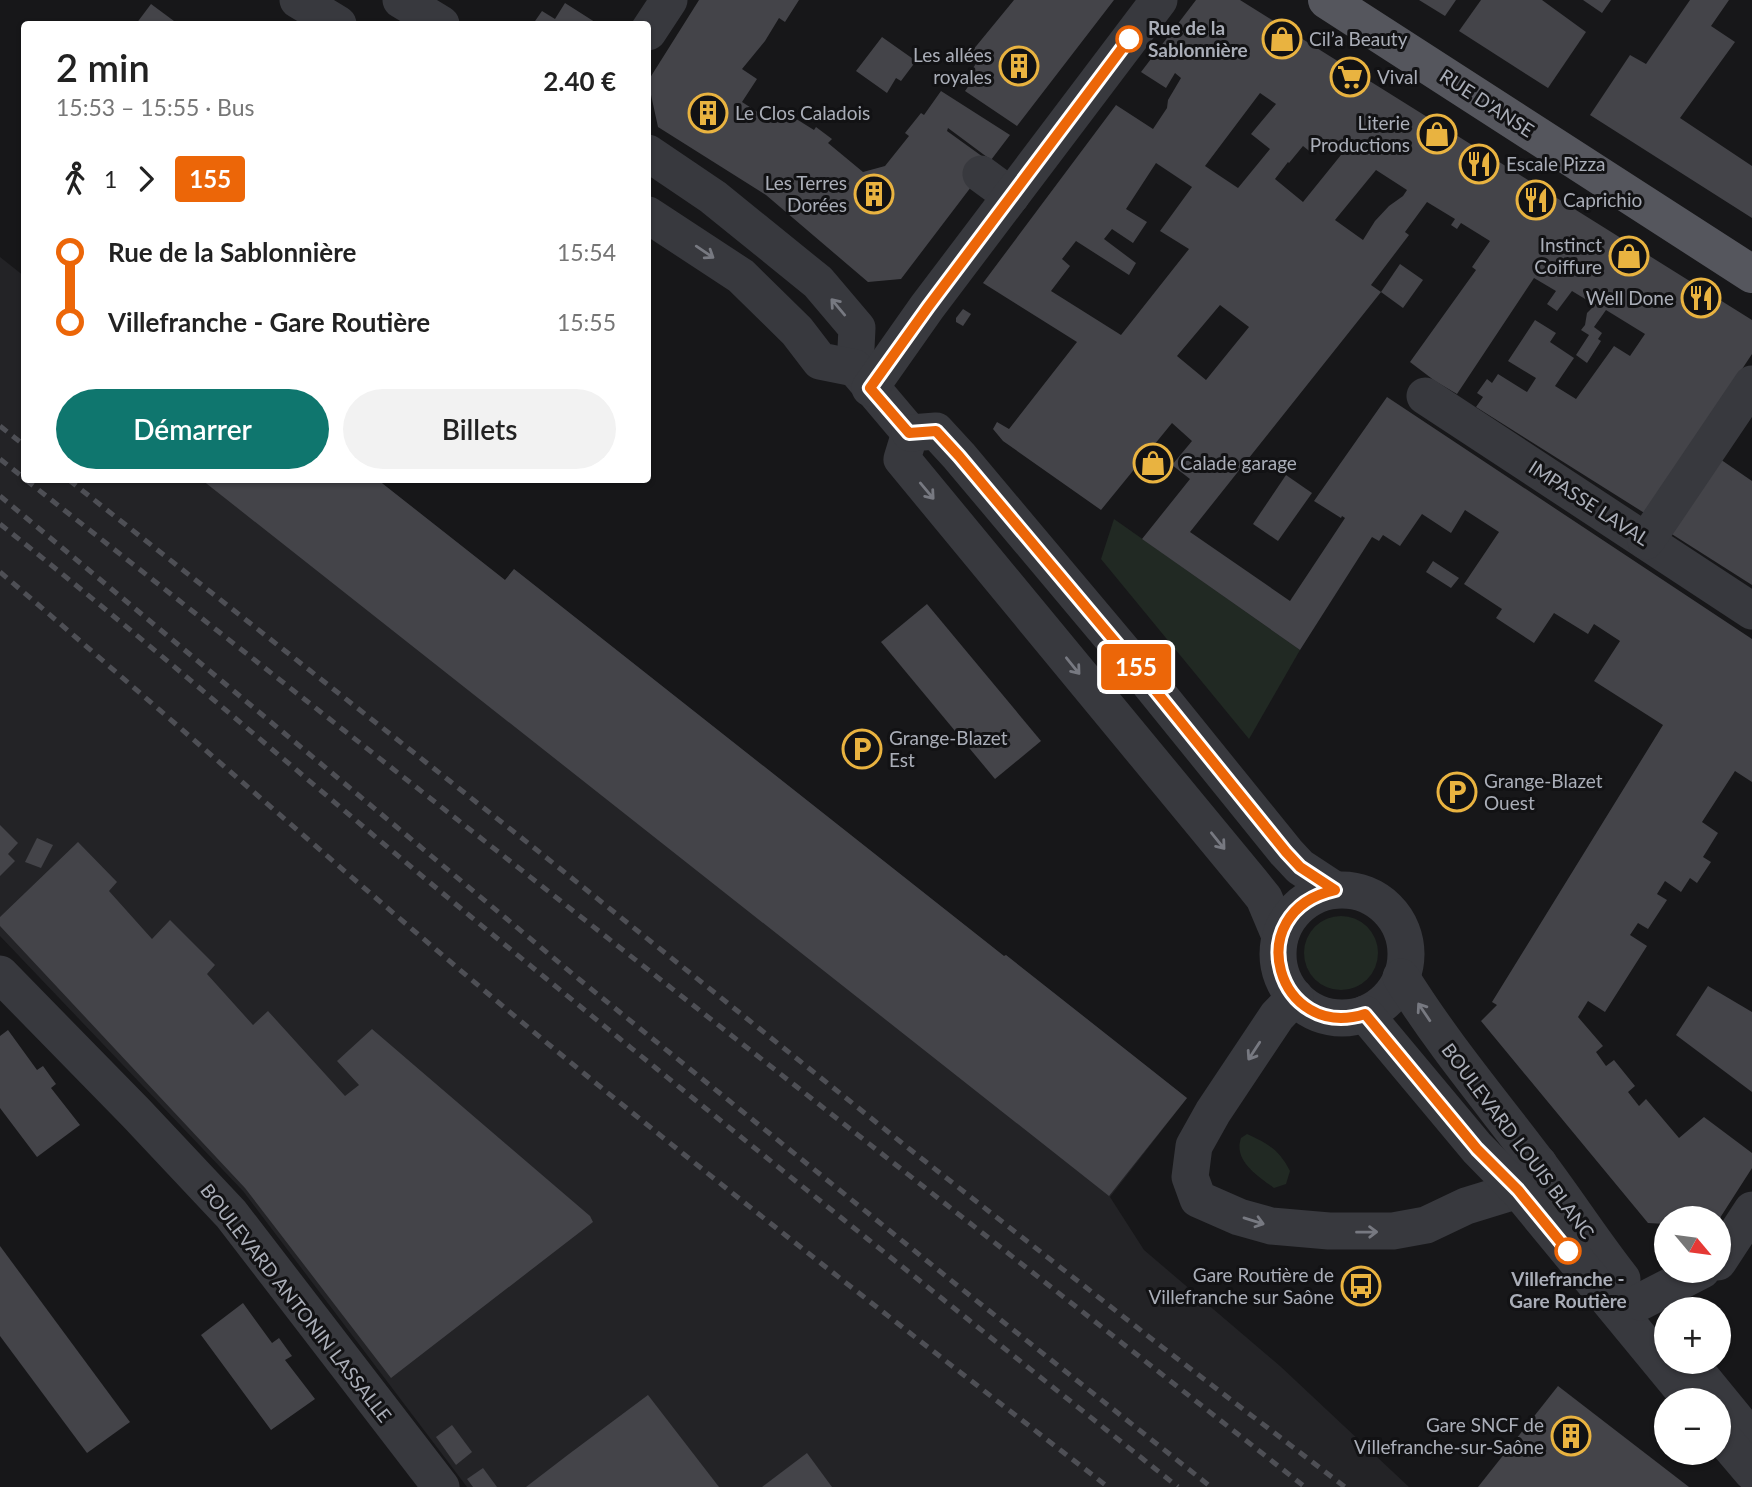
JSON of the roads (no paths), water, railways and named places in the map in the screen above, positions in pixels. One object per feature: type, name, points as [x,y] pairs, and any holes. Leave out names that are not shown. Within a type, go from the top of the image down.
[{"type":"main road","name":"RUE D'ANSE","points":[[1327,0],[1752,274]]},
{"type":"street","points":[[298,0],[333,21]]},
{"type":"street","points":[[401,0],[436,21]]},
{"type":"street","points":[[653,44],[669,0]]},
{"type":"street","points":[[863,378],[1011,196],[1159,0]]},
{"type":"street","points":[[651,155],[712,197],[818,282],[856,328],[863,378]]},
{"type":"street","points":[[981,173],[1011,196]]},
{"type":"street","points":[[651,217],[741,276],[797,331],[820,361],[863,378],[909,433]]},
{"type":"street","points":[[1646,541],[1752,384]]},
{"type":"street","name":"IMPASSE LAVAL","points":[[1425,396],[1752,611]]},
{"type":"street","points":[[909,433],[936,431],[1138,669],[1286,852],[1300,867],[1335,890]]},
{"type":"street","points":[[909,433],[902,459],[1264,898],[1280,936]]},
{"type":"street","points":[[1335,890],[1350,890],[1380,901],[1395,916],[1406,946],[1406,957],[1396,989],[1377,1008],[1355,1017],[1332,1017],[1309,1009],[1295,997],[1285,982],[1278,960],[1280,936],[1296,910],[1307,900],[1335,890]]},
{"type":"street","name":"BOULEVARD ANTONIN LASSALLE","points":[[0,974],[136,1112],[230,1214],[441,1487]]},
{"type":"street","name":"BOULEVARD LOUIS BLANC","points":[[1401,977],[1460,1062],[1528,1177],[1682,1388]]},
{"type":"street","points":[[1295,997],[1277,1016],[1213,1112],[1194,1146],[1190,1177],[1198,1199],[1240,1217],[1271,1226],[1299,1230],[1393,1231],[1426,1226],[1528,1177]]},
{"type":"street","name":"BOULEVARD LOUIS BLANC","points":[[1365,1014],[1477,1149],[1528,1177],[1595,1243],[1654,1318]]},
{"type":"street","points":[[1731,1242],[1752,1210]]},
{"type":"street","points":[[1640,1301],[1676,1283]]},
{"type":"street","points":[[1699,1374],[1752,1439]]},
{"type":"street","points":[[1731,1447],[1752,1472]]},
{"type":"railway","points":[[0,426],[21,443]]},
{"type":"railway","points":[[0,459],[21,476]]},
{"type":"railway","points":[[30,483],[1305,1487]]},
{"type":"railway","points":[[73,483],[912,1151],[1345,1487]]},
{"type":"railway","points":[[0,496],[580,980],[1211,1487]]},
{"type":"railway","points":[[0,524],[558,988],[1178,1487]]},
{"type":"railway","points":[[0,572],[526,1026],[791,1240],[1108,1487]]},
{"type":"place","name":"Rue de la Sablonnière","points":[[1129,39]]},
{"type":"place","name":"Cil’a Beauty","points":[[1282,39]]},
{"type":"place","name":"Les allées royales","points":[[1019,66]]},
{"type":"place","name":"Vival","points":[[1350,77]]},
{"type":"place","name":"Le Clos Caladois","points":[[708,113]]},
{"type":"place","name":"Literie Productions","points":[[1437,134]]},
{"type":"place","name":"Escale Pizza","points":[[1479,164]]},
{"type":"place","name":"Les Terres Dorées","points":[[874,194]]},
{"type":"place","name":"Caprichio","points":[[1536,200]]},
{"type":"place","name":"Instinct Coiffure","points":[[1629,256]]},
{"type":"place","name":"Well Done","points":[[1701,298]]},
{"type":"place","name":"Calade garage","points":[[1153,463]]},
{"type":"place","name":"Grange-Blazet Est","points":[[862,749]]},
{"type":"place","name":"Grange-Blazet Ouest","points":[[1457,792]]},
{"type":"place","name":"Villefranche - Gare Routière","points":[[1568,1251]]},
{"type":"place","name":"Gare Routière de Villefranche sur Saône","points":[[1361,1286]]},
{"type":"place","name":"Gare SNCF de Villefranche-sur-Saône","points":[[1571,1436]]}]
